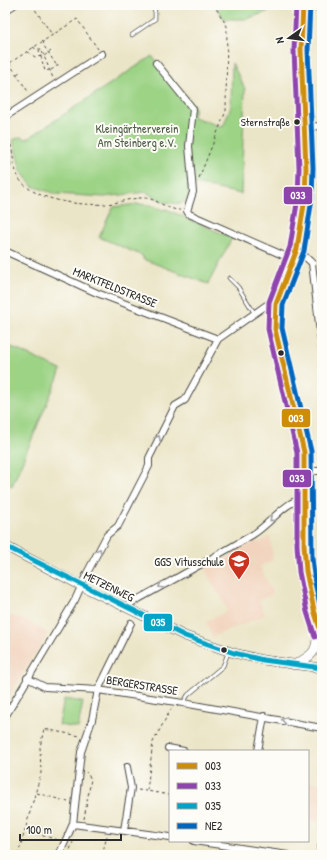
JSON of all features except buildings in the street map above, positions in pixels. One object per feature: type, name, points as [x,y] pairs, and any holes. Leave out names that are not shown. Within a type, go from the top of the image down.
[{"type":"main road","points":[[305,7],[322,6]]},
{"type":"street","points":[[5,11],[14,5]]},
{"type":"street","points":[[305,7],[300,50],[304,127],[305,198],[297,250],[276,304],[275,329],[300,432],[306,471],[304,498],[306,567],[314,612],[322,635]]},
{"type":"street","points":[[5,116],[102,54]]},
{"type":"street","points":[[156,63],[193,109],[189,146],[193,192],[187,211],[193,216],[294,260]]},
{"type":"street","points":[[304,127],[322,126]]},
{"type":"street","points":[[297,250],[312,263],[322,350]]},
{"type":"street","name":"MARKTFELDSTRASSE","points":[[5,251],[97,292],[218,340]]},
{"type":"street","points":[[5,717],[82,586],[87,573],[107,535],[118,526],[146,473],[149,466],[149,458],[175,406],[185,400],[218,340],[268,304],[276,304]]},
{"type":"street","points":[[306,471],[322,471]]},
{"type":"street","points":[[124,607],[254,534],[285,506],[295,500],[304,498]]},
{"type":"street","name":"METZENWEG","points":[[5,546],[184,636],[228,652],[262,660],[322,668]]},
{"type":"street","name":"BERGERSTRASSE","points":[[98,690],[131,623]]},
{"type":"street","points":[[294,665],[313,654],[317,647],[318,625]]},
{"type":"street","name":"BERGERSTRASSE","points":[[27,678],[45,687],[98,690],[183,702],[322,728]]},
{"type":"street","points":[[59,855],[73,824],[80,761],[85,737],[92,720],[98,690]]},
{"type":"street","points":[[258,750],[264,716]]},
{"type":"street","points":[[168,748],[179,750]]},
{"type":"street","points":[[124,830],[131,788],[127,767]]},
{"type":"street","points":[[73,824],[169,837]]},
{"type":"street","points":[[200,842],[288,855]]},
{"type":"street","points":[[237,855],[238,848]]},
{"type":"lane","points":[[132,35],[155,19],[156,12],[153,5]]},
{"type":"lane","points":[[229,278],[238,287],[255,314]]},
{"type":"lane","name":"BERGERSTRASSE","points":[[183,702],[188,695],[223,666],[228,652]]},
{"type":"lane","points":[[318,855],[322,834]]},
{"type":"path","points":[[32,5],[51,33]]},
{"type":"path","points":[[193,192],[226,111],[226,26],[214,5]]},
{"type":"path","points":[[256,5],[292,10],[305,7]]},
{"type":"path","points":[[292,5],[292,10]]},
{"type":"path","points":[[5,66],[78,19],[102,54]]},
{"type":"path","points":[[43,41],[44,46],[57,66]]},
{"type":"path","points":[[33,47],[39,50],[42,49],[56,84]]},
{"type":"path","points":[[39,50],[45,71],[50,70],[60,64]]},
{"type":"path","points":[[27,51],[32,57],[41,57],[51,51]]},
{"type":"path","points":[[9,63],[33,99]]},
{"type":"path","points":[[16,74],[20,72]]},
{"type":"path","points":[[25,87],[28,84]]},
{"type":"path","points":[[5,133],[11,144],[19,180],[29,189],[52,199],[73,203],[106,204],[147,198],[171,210],[187,211]]},
{"type":"path","points":[[147,791],[152,742],[175,701]]},
{"type":"path","points":[[18,855],[41,773],[40,747],[44,729],[85,737]]},
{"type":"path","points":[[80,761],[90,779],[84,825]]},
{"type":"path","points":[[131,788],[169,795]]},
{"type":"path","points":[[36,793],[76,804]]},
{"type":"path","points":[[102,855],[109,829]]},
{"type":"path","points":[[25,831],[65,841]]},
{"type":"path","points":[[68,853],[72,855]]},
{"type":"shaded area","name":"GGS Vitusschule","points":[[270,536],[273,560],[260,566],[273,594],[259,600],[265,615],[212,637],[206,621],[228,611],[205,569],[255,541],[259,543]]},
{"type":"shaded area","points":[[5,614],[28,621],[48,634],[5,703]]},
{"type":"shaded area","points":[[309,782],[322,784],[322,822],[309,820]]},
{"type":"green space","points":[[215,5],[252,5],[269,11],[247,19],[224,19]]},
{"type":"green space","name":"Kleingärtnerverein Am Steinberg e.V.","points":[[152,56],[195,107],[193,117],[223,127],[231,106],[232,63],[245,89],[241,194],[190,183],[189,198],[181,204],[164,202],[146,192],[104,197],[56,194],[32,186],[21,171],[13,140],[20,137],[27,139]]},
{"type":"green space","points":[[5,152],[13,163],[5,171]]},
{"type":"green space","points":[[137,204],[151,205],[164,210],[166,209],[232,238],[208,284],[143,259],[143,256],[99,237],[113,207]]},
{"type":"green space","points":[[5,344],[61,370],[12,486],[5,483]]},
{"type":"green space","points":[[64,699],[83,702],[78,728],[59,725]]},
{"type":"transit line","name":"033","points":[[296,5],[294,50],[299,168],[298,197],[290,247],[269,302],[268,329],[297,453],[297,545],[299,572],[307,612],[315,637]]},
{"type":"transit line","name":"003","points":[[303,5],[301,50],[306,168],[305,198],[297,249],[276,304],[275,329],[304,452],[304,545],[306,571],[314,610],[322,635]]},
{"type":"transit line","name":"NE2","points":[[310,5],[308,50],[313,168],[312,198],[304,251],[283,305],[282,328],[311,451],[312,558],[315,583],[322,613]]},
{"type":"transit line","name":"035","points":[[5,546],[185,636],[234,653],[263,660],[322,668]]},
{"type":"place","name":"Sternstraße","points":[[297,122]]},
{"type":"place","name":"GGS Vitusschule","points":[[239,580]]}]
